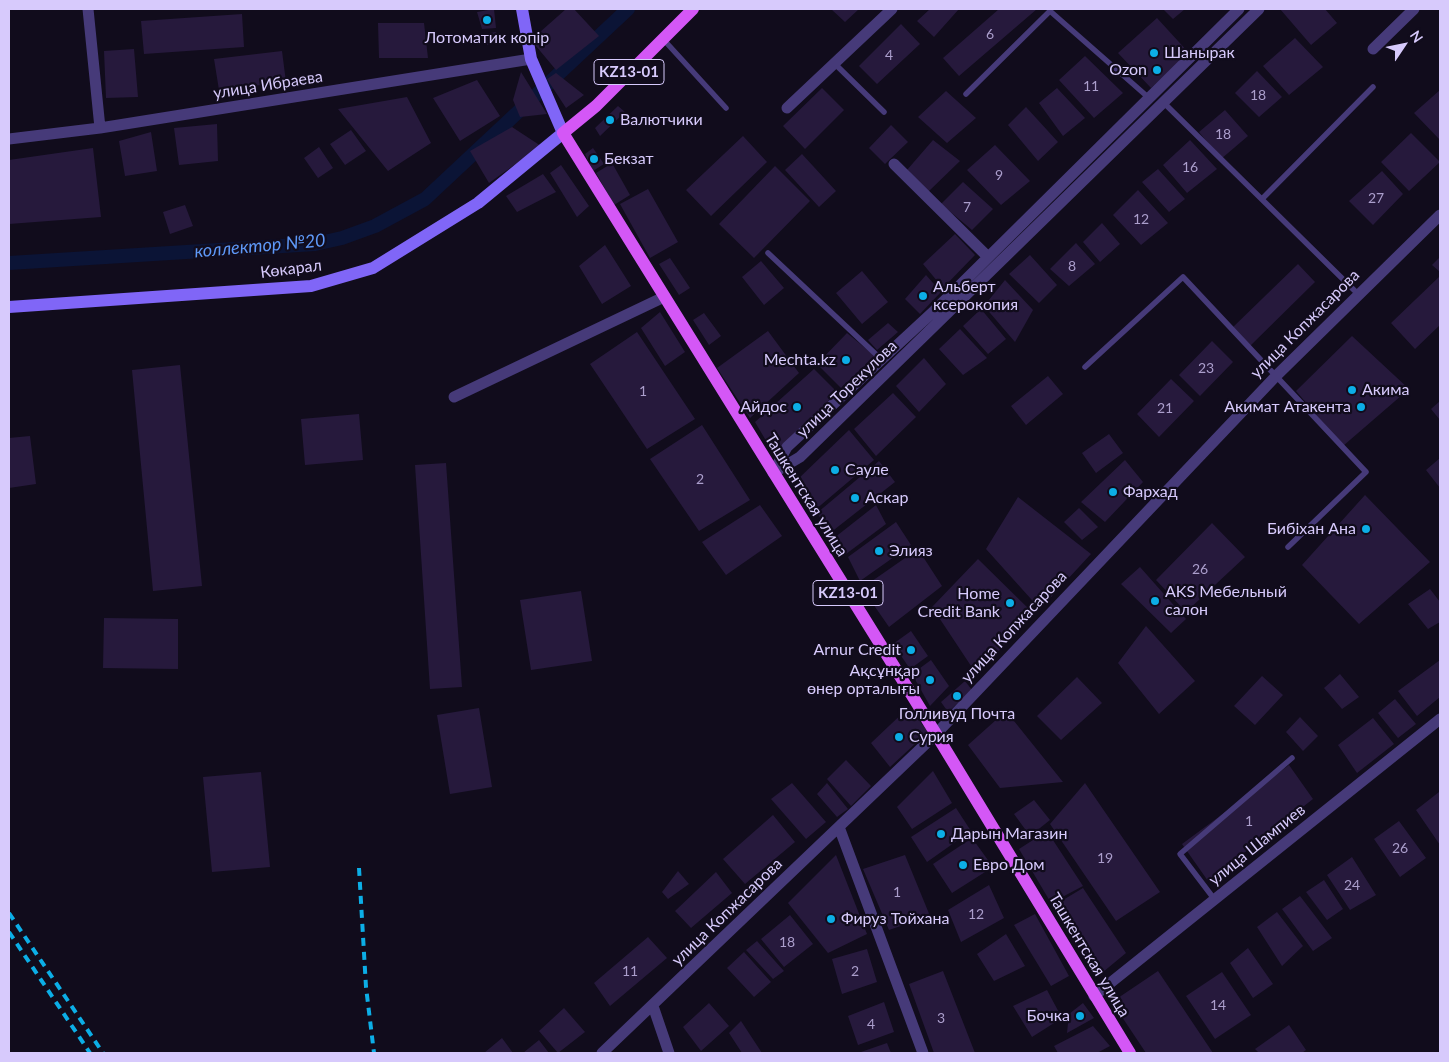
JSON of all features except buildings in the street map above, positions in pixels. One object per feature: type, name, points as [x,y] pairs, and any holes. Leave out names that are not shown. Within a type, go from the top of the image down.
[{"type":"main road","points":[[522,9],[531,59],[563,133]]},
{"type":"main road","name":"KZ13-01","points":[[563,133],[596,106],[693,9]]},
{"type":"main road","name":"Ташкентская улица","points":[[563,133],[936,734],[1130,1053]]},
{"type":"main road","name":"Көкарал","points":[[11,310],[312,286],[373,268],[478,203],[563,133]]},
{"type":"street","points":[[88,9],[100,128]]},
{"type":"street","points":[[788,108],[892,9]]},
{"type":"street","name":"улица Торекулова","points":[[773,473],[787,447],[934,311],[1239,9]]},
{"type":"street","name":"улица Торекулова","points":[[773,473],[800,457],[1259,9]]},
{"type":"street","points":[[1373,49],[1414,9]]},
{"type":"street","name":"улица Ибраева","points":[[9,140],[100,128],[531,59]]},
{"type":"street","points":[[894,164],[988,257]]},
{"type":"street","name":"улица Копжасарова","points":[[602,1053],[936,734],[1276,376],[1440,215]]},
{"type":"street","points":[[454,397],[664,297]]},
{"type":"street","name":"улица Шампиев","points":[[1094,996],[1440,720]]},
{"type":"street","points":[[839,827],[923,1053]]},
{"type":"street","points":[[653,1006],[669,1053]]},
{"type":"lane","points":[[966,94],[1050,12],[1148,98]]},
{"type":"lane","points":[[664,38],[726,108]]},
{"type":"lane","points":[[834,63],[884,112]]},
{"type":"lane","points":[[1262,199],[1373,87]]},
{"type":"lane","points":[[1164,102],[1358,294]]},
{"type":"lane","points":[[768,253],[882,360]]},
{"type":"lane","points":[[1086,367],[1183,277],[1366,472],[1288,547]]},
{"type":"lane","points":[[1215,900],[1180,854],[1292,758]]},
{"type":"waterway","name":"коллектор №20","points":[[9,263],[315,244],[342,238],[375,226],[425,199],[628,9]]},
{"type":"railway","points":[[359,868],[366,987],[374,1053]]},
{"type":"railway","points":[[9,913],[103,1053]]},
{"type":"railway","points":[[9,932],[90,1053]]},
{"type":"place","name":"Лотоматик копір","points":[[487,20]]},
{"type":"place","name":"Шанырак","points":[[1154,53]]},
{"type":"place","name":"Ozon","points":[[1157,70]]},
{"type":"place","name":"Валютчики","points":[[610,120]]},
{"type":"place","name":"Бекзат","points":[[594,159]]},
{"type":"place","name":"Альберт ксерокопия","points":[[923,296]]},
{"type":"place","name":"Mechta.kz","points":[[846,360]]},
{"type":"place","name":"Акима","points":[[1352,390]]},
{"type":"place","name":"Айдос","points":[[797,407]]},
{"type":"place","name":"Акимат Атакента","points":[[1361,407]]},
{"type":"place","name":"Сауле","points":[[835,470]]},
{"type":"place","name":"Фархад","points":[[1113,492]]},
{"type":"place","name":"Аскар","points":[[855,498]]},
{"type":"place","name":"Бибіхан Ана","points":[[1366,529]]},
{"type":"place","name":"Элияз","points":[[879,551]]},
{"type":"place","name":"AKS Мебельный салон","points":[[1155,601]]},
{"type":"place","name":"Home Credit Bank","points":[[1010,603]]},
{"type":"place","name":"Arnur Credit","points":[[911,650]]},
{"type":"place","name":"Ақсұнқар өнер орталығы","points":[[930,680]]},
{"type":"place","name":"Голливуд Почта","points":[[957,696]]},
{"type":"place","name":"Сурия","points":[[899,737]]},
{"type":"place","name":"Дарын Магазин","points":[[941,834]]},
{"type":"place","name":"Евро Дом","points":[[963,865]]},
{"type":"place","name":"Фируз Тойхана","points":[[831,919]]},
{"type":"place","name":"Бочка","points":[[1080,1016]]}]
